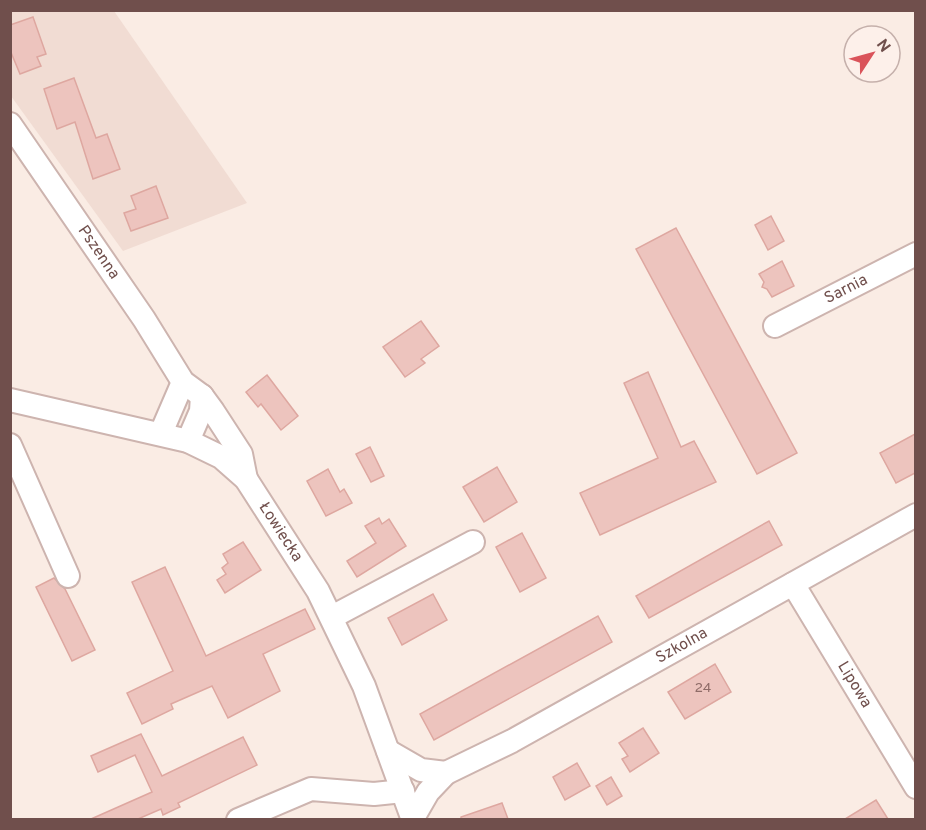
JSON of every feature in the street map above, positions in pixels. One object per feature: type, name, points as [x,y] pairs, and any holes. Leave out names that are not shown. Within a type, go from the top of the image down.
[{"type":"street","name":"Pszenna","points":[[10,124],[138,309],[183,382],[202,396],[241,454],[246,479]]},
{"type":"street","name":"Sarnia","points":[[775,326],[915,254]]},
{"type":"street","points":[[161,433],[183,382]]},
{"type":"street","points":[[188,441],[201,411],[202,396]]},
{"type":"street","name":"Łowiecka","points":[[10,400],[188,441],[221,457],[246,479],[332,617],[364,686],[413,819]]},
{"type":"street","points":[[10,445],[68,576]]},
{"type":"street","name":"Szkolna","points":[[413,819],[428,792],[446,773],[512,741],[915,515]]},
{"type":"street","points":[[332,617],[473,542]]},
{"type":"street","name":"Lipowa","points":[[793,584],[915,787]]},
{"type":"street","points":[[388,751],[421,770],[446,773]]},
{"type":"street","points":[[238,819],[311,789],[374,794],[403,791]]},
{"type":"shaded area","points":[[10,11],[114,11],[247,203],[123,251],[11,96]]},
{"type":"building","points":[[33,17],[46,54],[37,57],[41,66],[20,74],[10,50],[10,25]]},
{"type":"building","points":[[74,78],[96,138],[107,134],[120,169],[93,179],[75,122],[57,129],[44,89]]},
{"type":"building","points":[[156,186],[168,218],[131,231],[124,213],[136,209],[131,196]]},
{"type":"building","points":[[771,216],[784,241],[768,250],[755,225]]},
{"type":"building","points":[[676,228],[797,453],[757,474],[636,249]]},
{"type":"building","points":[[782,261],[794,286],[772,297],[767,289],[762,287],[764,282],[759,274]]},
{"type":"building","points":[[421,321],[439,346],[421,359],[425,363],[405,377],[383,347]]},
{"type":"building","points":[[648,372],[681,447],[694,441],[716,482],[600,535],[580,493],[658,458],[624,383]]},
{"type":"building","points":[[267,375],[298,416],[281,430],[261,404],[258,407],[246,392]]},
{"type":"building","points":[[915,434],[915,473],[896,483],[880,453]]},
{"type":"building","points":[[370,447],[384,476],[371,482],[356,454]]},
{"type":"building","points":[[497,467],[517,502],[484,522],[463,487]]},
{"type":"building","points":[[328,469],[340,492],[344,489],[352,503],[326,516],[307,481]]},
{"type":"building","points":[[379,518],[382,524],[389,519],[406,546],[357,577],[347,561],[376,543],[365,526]]},
{"type":"building","points":[[769,521],[782,545],[649,618],[636,596]]},
{"type":"building","points":[[522,533],[546,578],[520,592],[496,547]]},
{"type":"building","points":[[243,542],[261,570],[225,593],[217,580],[226,574],[222,568],[228,563],[223,554]]},
{"type":"building","points":[[165,567],[206,656],[305,609],[315,629],[263,654],[280,691],[228,718],[212,686],[171,704],[173,709],[142,724],[127,693],[173,671],[132,582]]},
{"type":"building","points":[[54,578],[65,589],[95,650],[72,661],[36,587]]},
{"type":"building","points":[[433,594],[447,620],[402,645],[388,618]]},
{"type":"building","points":[[598,616],[612,642],[434,740],[420,714]]},
{"type":"building","points":[[715,664],[731,692],[685,719],[668,692]]},
{"type":"building","points":[[643,728],[659,753],[630,772],[622,759],[628,756],[619,743]]},
{"type":"building","points":[[141,734],[162,776],[243,737],[257,765],[178,803],[180,807],[163,815],[161,809],[138,819],[91,819],[152,792],[135,755],[98,772],[91,756]]},
{"type":"building","points":[[577,763],[590,786],[565,800],[553,777]]},
{"type":"building","points":[[611,777],[622,796],[607,805],[596,786]]},
{"type":"building","points":[[876,800],[888,819],[845,819]]},
{"type":"building","points":[[502,803],[508,819],[461,819],[461,817]]}]
